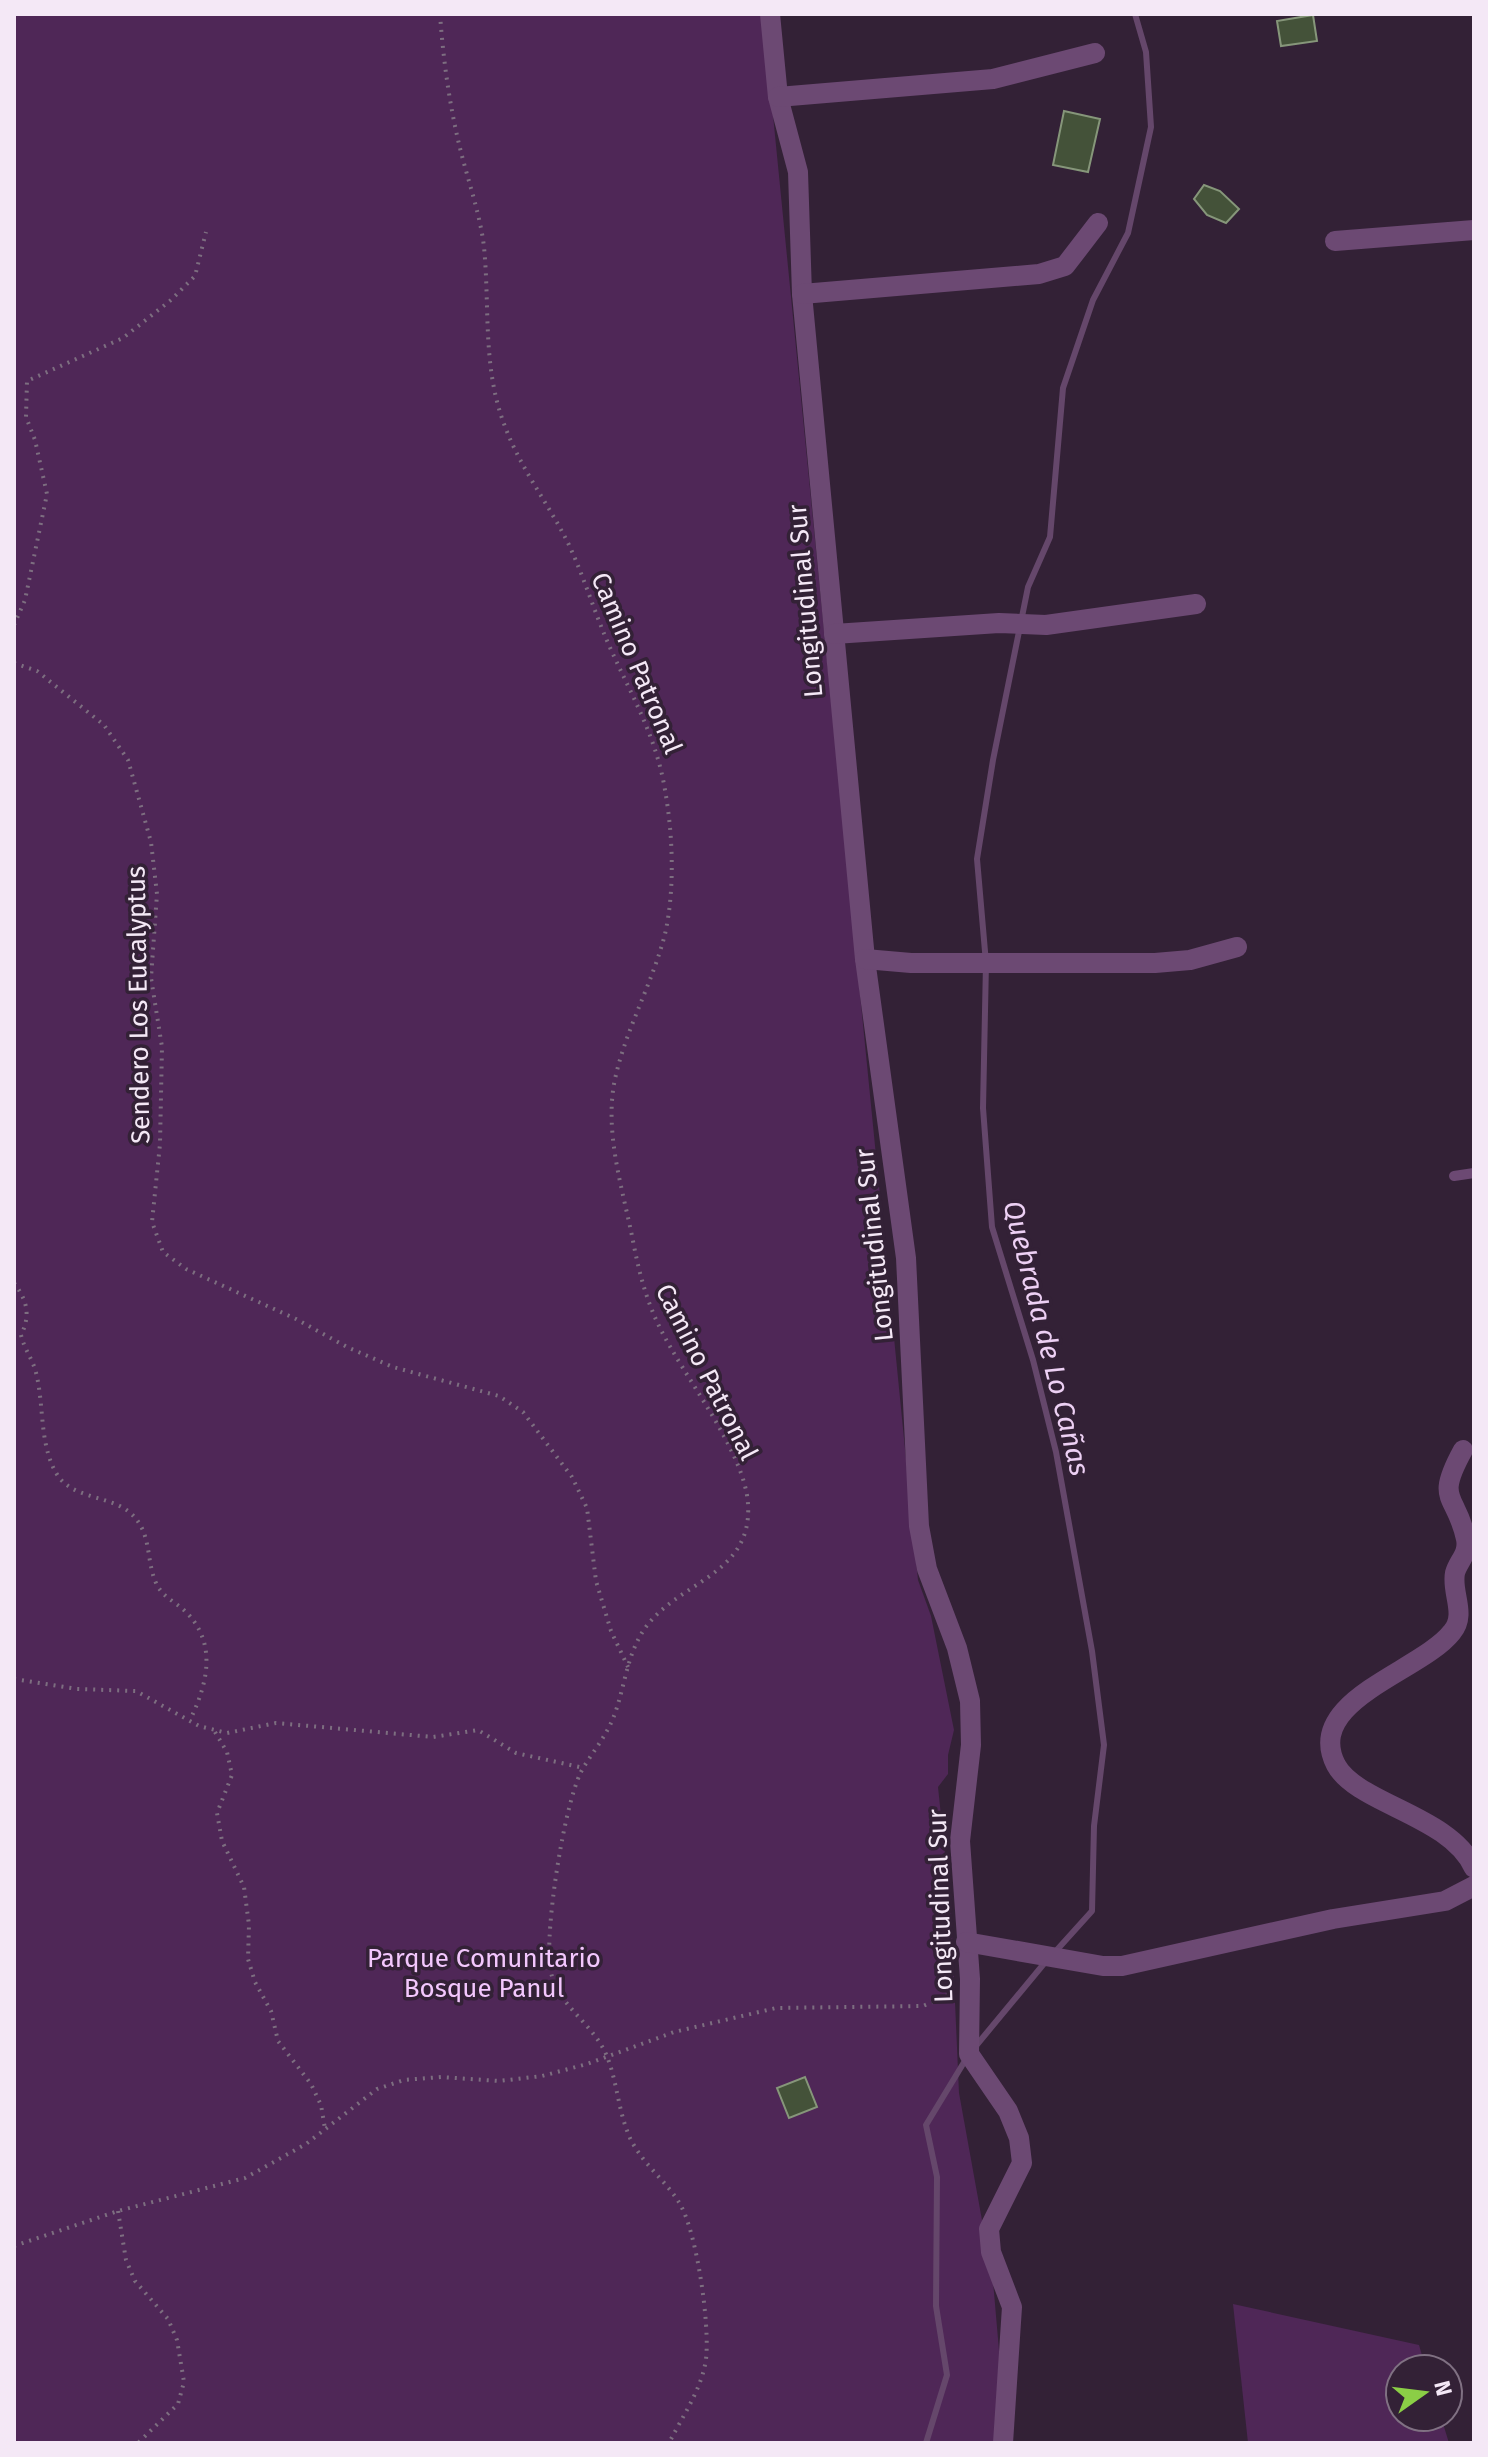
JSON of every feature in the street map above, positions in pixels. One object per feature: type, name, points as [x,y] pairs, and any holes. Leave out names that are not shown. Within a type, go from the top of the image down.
[{"type":"street","name":"Longitudinal Sur","points":[[770,14],[778,97],[798,172],[802,294],[865,959],[906,1258],[919,1526],[927,1569],[957,1648],[970,1701],[971,1745],[960,1841],[970,1979],[969,2054],[1008,2111],[1019,2138],[1022,2163],[989,2229],[991,2252],[1012,2307],[1003,2443]]},
{"type":"street","points":[[778,97],[993,79],[1095,53]]},
{"type":"street","points":[[802,294],[1039,274],[1065,266],[1098,223]]},
{"type":"street","points":[[1335,241],[1474,230]]},
{"type":"street","points":[[834,634],[999,623],[1046,625],[1196,604]]},
{"type":"street","points":[[865,959],[1001,964],[1053,960],[1155,963],[1190,960],[1237,947]]},
{"type":"street","points":[[1463,1450],[1447,1478],[1447,1494],[1470,1542],[1455,1574],[1466,1605],[1453,1631],[1431,1651],[1359,1697],[1335,1720],[1329,1734],[1331,1754],[1350,1783],[1437,1831],[1469,1857],[1474,1868]]},
{"type":"street","points":[[966,1942],[1103,1966],[1122,1966],[1333,1919],[1445,1901],[1474,1886]]},
{"type":"lane","points":[[1454,1176],[1474,1173]]},
{"type":"path","name":"Camino Patronal","points":[[440,14],[457,135],[484,243],[487,353],[503,424],[525,471],[568,544],[610,649],[641,708],[659,754],[667,800],[671,878],[665,932],[620,1062],[613,1090],[612,1134],[642,1289],[661,1331],[733,1456],[748,1499],[746,1536],[737,1554],[672,1600],[639,1636],[611,1724],[584,1768],[570,1806],[550,1930],[550,1965],[554,1984],[566,2003],[592,2030],[607,2057],[628,2136],[649,2169],[676,2196],[691,2224],[707,2328],[706,2362],[698,2387],[669,2443]]},
{"type":"path","points":[[14,625],[25,600],[47,494],[35,440],[26,417],[27,381],[123,338],[171,300],[195,276],[206,232]]},
{"type":"path","name":"Sendero Los Eucalyptus","points":[[14,663],[37,671],[104,725],[128,760],[151,842],[157,894],[151,978],[162,1047],[160,1144],[152,1222],[163,1252],[186,1269],[296,1319],[358,1352],[393,1367],[499,1396],[523,1412],[572,1477],[587,1508],[596,1581],[611,1631],[629,1668]]},
{"type":"path","points":[[14,1283],[27,1301],[27,1323],[21,1335],[35,1367],[52,1465],[60,1479],[77,1490],[127,1511],[144,1531],[156,1583],[168,1600],[187,1613],[200,1634],[207,1662],[205,1688],[190,1721]]},
{"type":"path","points":[[14,1679],[77,1689],[136,1691],[190,1721],[227,1733],[276,1723],[433,1737],[478,1730],[516,1753],[584,1768]]},
{"type":"path","points":[[213,1729],[227,1752],[232,1775],[217,1813],[222,1841],[244,1887],[249,1925],[248,1959],[255,1982],[271,2011],[278,2041],[311,2084],[321,2105],[325,2129]]},
{"type":"path","points":[[14,2246],[118,2211],[245,2178],[306,2144],[377,2089],[404,2080],[528,2078],[607,2057],[674,2032],[776,2008],[923,2006],[959,1990],[970,1979]]},
{"type":"path","points":[[118,2211],[126,2260],[135,2281],[168,2319],[177,2340],[184,2382],[178,2404],[138,2443]]},
{"type":"green space","name":"Parque Comunitario Bosque Panul","points":[[14,14],[763,14],[918,1580],[931,1616],[954,1730],[948,1755],[948,1774],[938,1787],[951,1911],[959,2093],[993,2281],[1007,2443],[14,2443]]},
{"type":"green space","points":[[1233,2304],[1419,2345],[1421,2353],[1384,2353],[1384,2433],[1446,2433],[1449,2443],[1248,2443]]},
{"type":"building","points":[[1313,15],[1317,41],[1281,46],[1277,21]]},
{"type":"building","points":[[1064,111],[1100,119],[1088,172],[1053,165]]},
{"type":"building","points":[[1204,185],[1220,191],[1239,209],[1226,223],[1207,215],[1194,199]]},
{"type":"building","points":[[805,2077],[817,2107],[789,2118],[777,2088]]},
{"type":"waterway","name":"Quebrada de Lo Cañas","points":[[1055,1952],[1092,1911],[1094,1826],[1104,1745],[1092,1651],[1056,1452],[1033,1360],[992,1227],[983,1108],[986,963],[977,859],[993,760],[1028,587],[1050,537],[1063,388],[1093,300],[1128,233],[1151,127],[1146,52],[1135,14]]},
{"type":"waterway","name":"Quebrada de Lo Cañas","points":[[975,2047],[1047,1960]]},
{"type":"waterway","name":"Quebrada de Lo Cañas","points":[[926,2443],[947,2375],[936,2306],[937,2177],[926,2125],[966,2059]]}]
